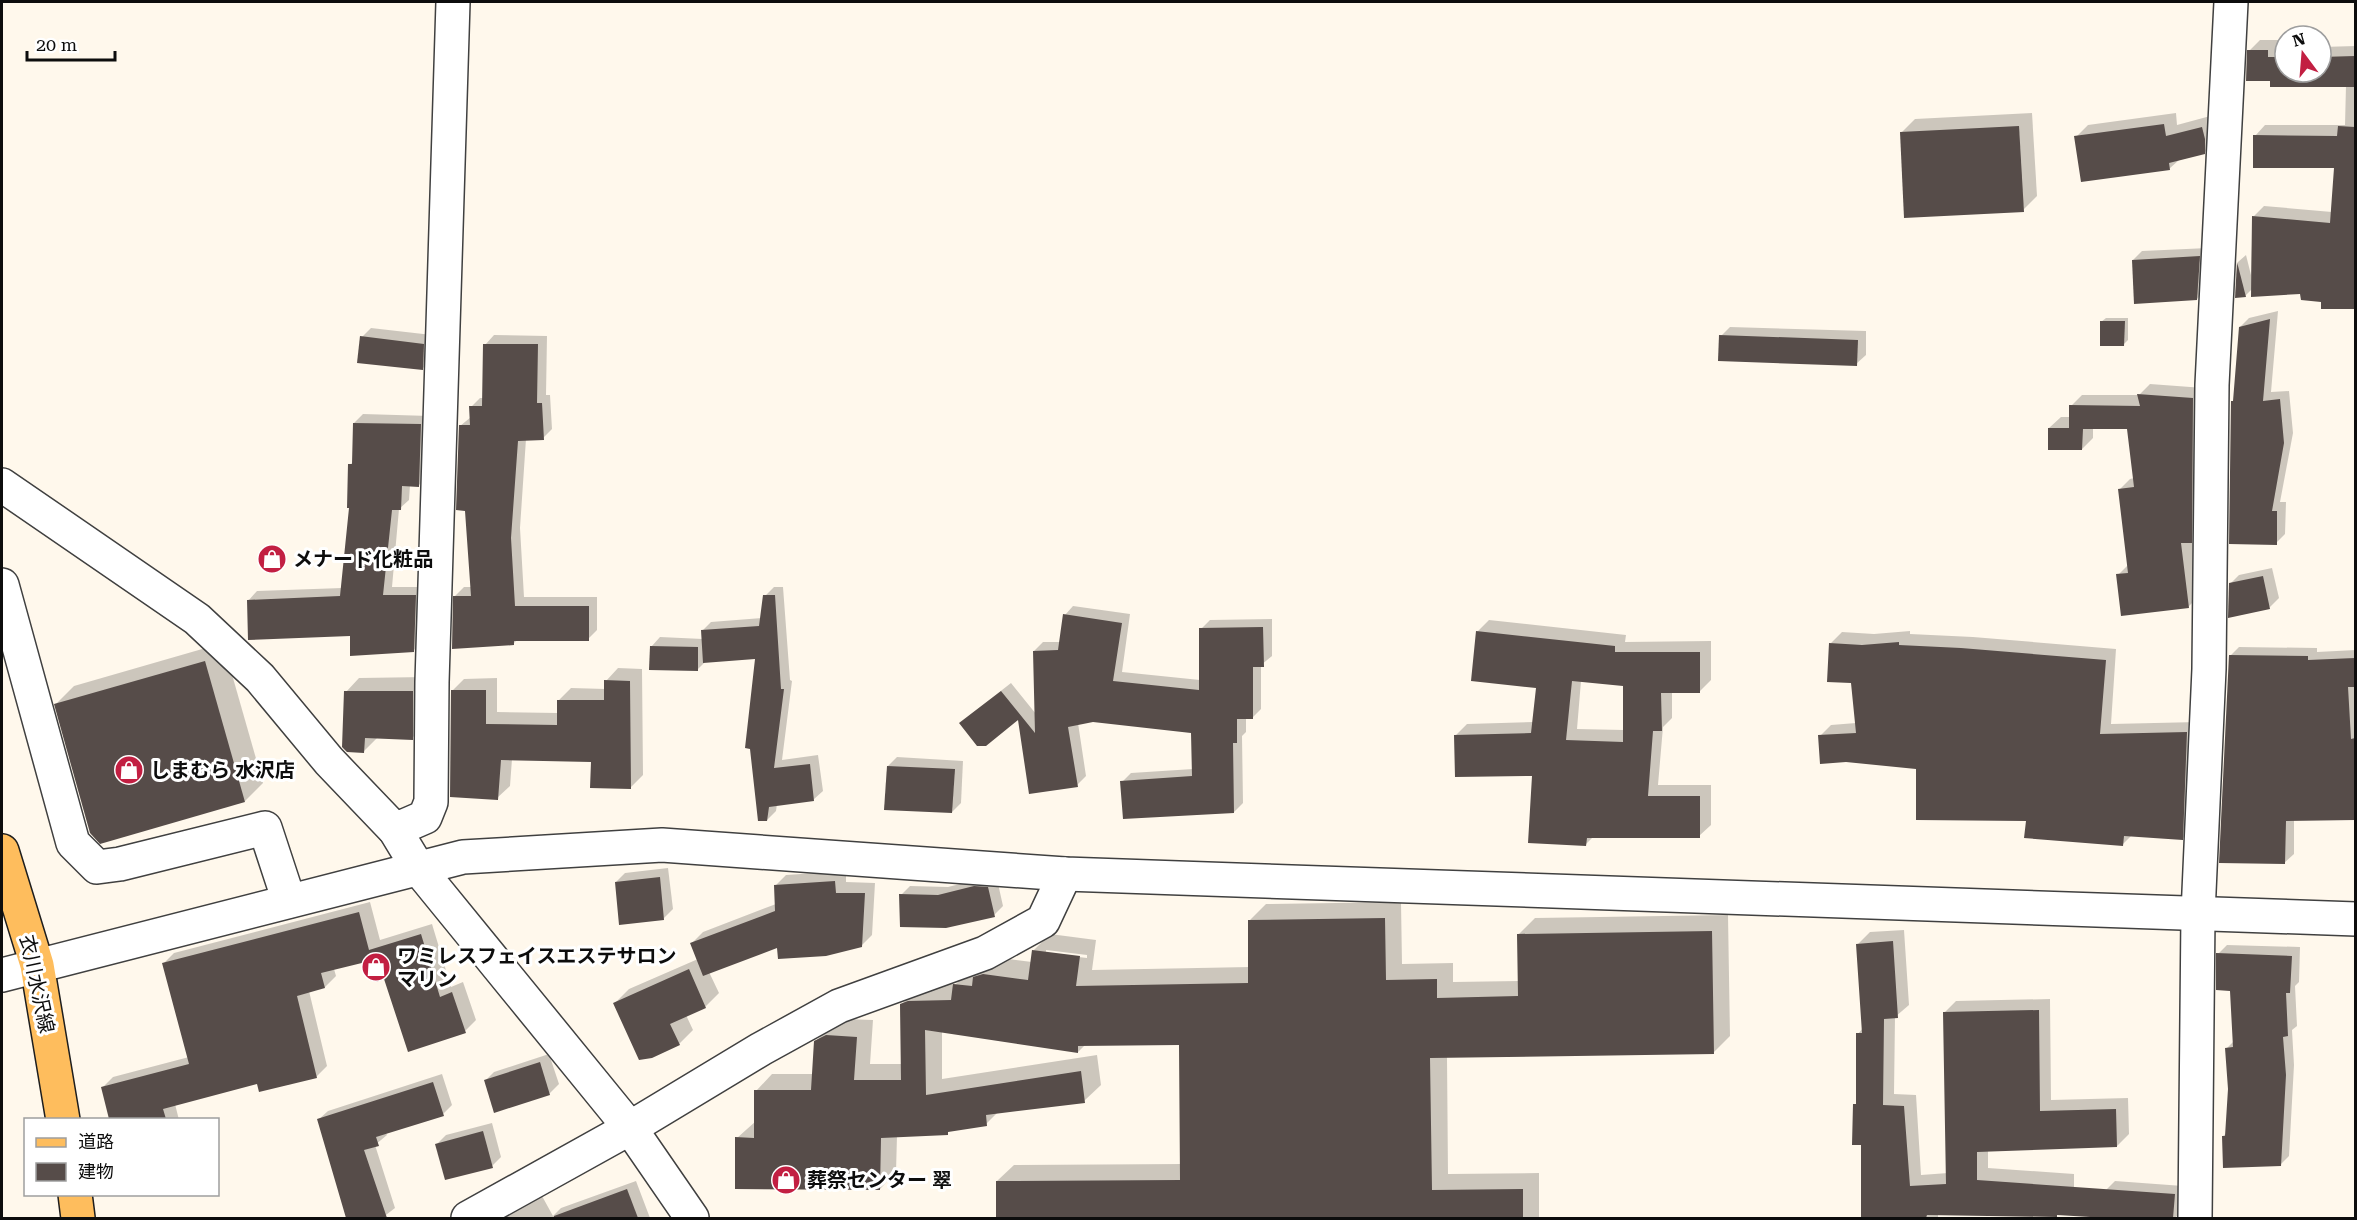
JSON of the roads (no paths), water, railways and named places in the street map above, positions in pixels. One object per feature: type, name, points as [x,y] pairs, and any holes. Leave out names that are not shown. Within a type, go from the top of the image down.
[{"type":"main road","name":"衣川水沢線","points":[[2,851],[37,965],[63,1118]]},
{"type":"main road","points":[[75,1196],[78,1218]]},
{"type":"street","points":[[395,830],[425,817],[431,802],[432,682],[453,2]]},
{"type":"street","points":[[2195,1218],[2198,914],[2209,669],[2212,385],[2231,2]]},
{"type":"street","points":[[2,485],[197,619],[260,678],[329,761],[395,830],[418,868],[630,1128],[692,1218]]},
{"type":"street","points":[[2,585],[73,843],[97,867],[120,864],[265,828],[289,901]]},
{"type":"street","points":[[2,975],[463,858],[662,844],[1065,874],[2355,919]]},
{"type":"street","points":[[468,1218],[630,1128],[761,1049],[839,1006],[985,953],[1043,921],[1065,874]]},
{"type":"place","name":"メナード化粧品","points":[[272,559]]},
{"type":"place","name":"しまむら 水沢店","points":[[129,770]]},
{"type":"place","name":"ワミレスフェイスエステサロン マリン","points":[[376,967]]},
{"type":"place","name":"葬祭センター 翠","points":[[786,1180]]}]
